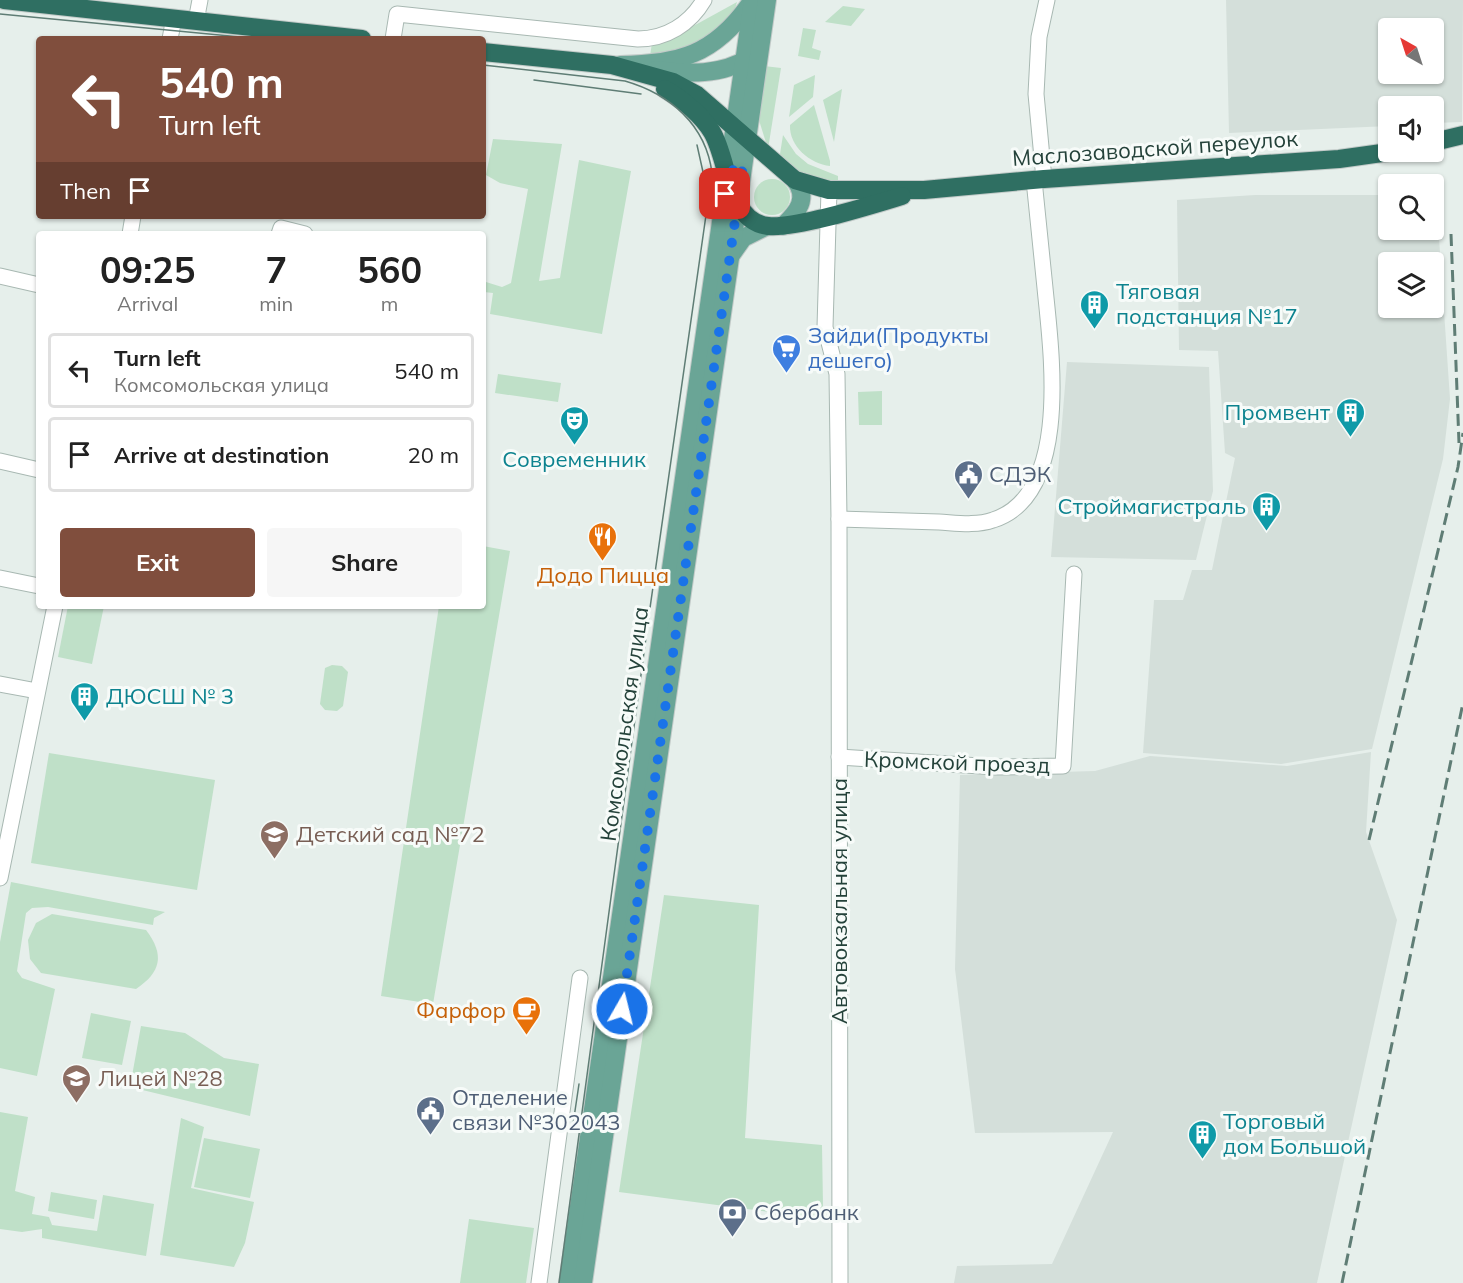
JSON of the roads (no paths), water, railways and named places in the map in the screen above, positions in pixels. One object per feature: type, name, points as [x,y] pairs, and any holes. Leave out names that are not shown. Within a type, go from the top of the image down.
[{"type":"highway","points":[[4,0],[334,36]]},
{"type":"highway","points":[[486,52],[612,65],[660,78],[685,88],[795,180]]},
{"type":"highway","points":[[612,65],[663,87],[691,107],[710,129],[736,169]]},
{"type":"highway","points":[[1444,140],[1463,135]]},
{"type":"highway","name":"Маслозаводской переулок","points":[[795,180],[829,190],[924,190],[1039,179],[1339,159],[1378,154]]},
{"type":"highway","name":"Комсомольская улица","points":[[736,169],[738,203]]},
{"type":"highway","name":"Маслозаводской переулок","points":[[775,226],[827,216],[924,190]]},
{"type":"highway","points":[[738,203],[751,219],[775,226]]},
{"type":"main road","name":"Комсомольская улица","points":[[568,1283],[736,169],[744,62],[753,0]]},
{"type":"main road","points":[[612,65],[662,63],[707,48],[727,34],[753,0]]},
{"type":"main road","name":"Комсомольская улица","points":[[740,132],[759,50],[767,0]]},
{"type":"main road","points":[[612,65],[698,73],[744,62],[759,50]]},
{"type":"main road","points":[[736,169],[758,163],[779,168]]},
{"type":"main road","points":[[730,256],[743,238],[775,226],[798,210],[802,201],[800,187],[795,180]]},
{"type":"main road","name":"Комсомольская улица","points":[[583,1283],[738,203]]},
{"type":"street","points":[[196,21],[201,0]]},
{"type":"street","points":[[393,36],[397,14],[638,39],[653,38],[683,25],[697,13],[704,0]]},
{"type":"street","points":[[839,519],[980,524],[995,520],[1019,504],[1030,490],[1042,464],[1047,447],[1052,392],[1052,355],[1039,179],[1036,94],[1039,37],[1047,0]]},
{"type":"street","points":[[171,36],[174,18]]},
{"type":"street","name":"Автовокзальная улица","points":[[829,190],[825,327],[837,374],[839,519],[840,1283]]},
{"type":"street","points":[[280,231],[281,228],[293,231]]},
{"type":"street","points":[[0,276],[36,284]]},
{"type":"street","points":[[0,461],[36,469]]},
{"type":"street","name":"Кромской проезд","points":[[839,757],[996,767],[1063,766],[1074,574]]},
{"type":"street","points":[[0,578],[36,585]]},
{"type":"street","points":[[0,878],[5,816],[37,691],[54,609]]},
{"type":"street","points":[[0,684],[37,691]]},
{"type":"street","points":[[539,1283],[580,978]]},
{"type":"tram line","points":[[0,14],[231,36]]},
{"type":"tram line","points":[[486,65],[625,81],[657,94],[671,103],[694,126],[702,140],[712,173],[650,608],[559,1283]]},
{"type":"tram line","points":[[534,80],[641,94]]},
{"type":"tram line","points":[[697,145],[703,172],[703,193]]},
{"type":"tram line","points":[[572,1131],[579,1084]]},
{"type":"railway","points":[[1451,234],[1459,443]]},
{"type":"railway","points":[[1369,840],[1458,467],[1463,433]]},
{"type":"railway","points":[[1342,1283],[1463,703]]},
{"type":"place","name":"Тяговая подстанция №17","points":[[1095,330]]},
{"type":"place","name":"Зайди(Продукты дешего)","points":[[787,374]]},
{"type":"place","name":"Промвент","points":[[1351,438]]},
{"type":"place","name":"Современник","points":[[574,446]]},
{"type":"place","name":"СДЭК","points":[[968,500]]},
{"type":"place","name":"Строймагистраль","points":[[1267,532]]},
{"type":"place","name":"Додо Пицца","points":[[603,562]]},
{"type":"place","name":"ДЮСШ № 3","points":[[85,722]]},
{"type":"place","name":"Детский сад №72","points":[[275,860]]},
{"type":"place","name":"Фарфор","points":[[527,1036]]},
{"type":"place","name":"Лицей №28","points":[[77,1104]]},
{"type":"place","name":"Отделение связи №302043","points":[[431,1136]]},
{"type":"place","name":"Торговый дом Большой","points":[[1202,1160]]},
{"type":"place","name":"Сбербанк","points":[[733,1238]]}]
